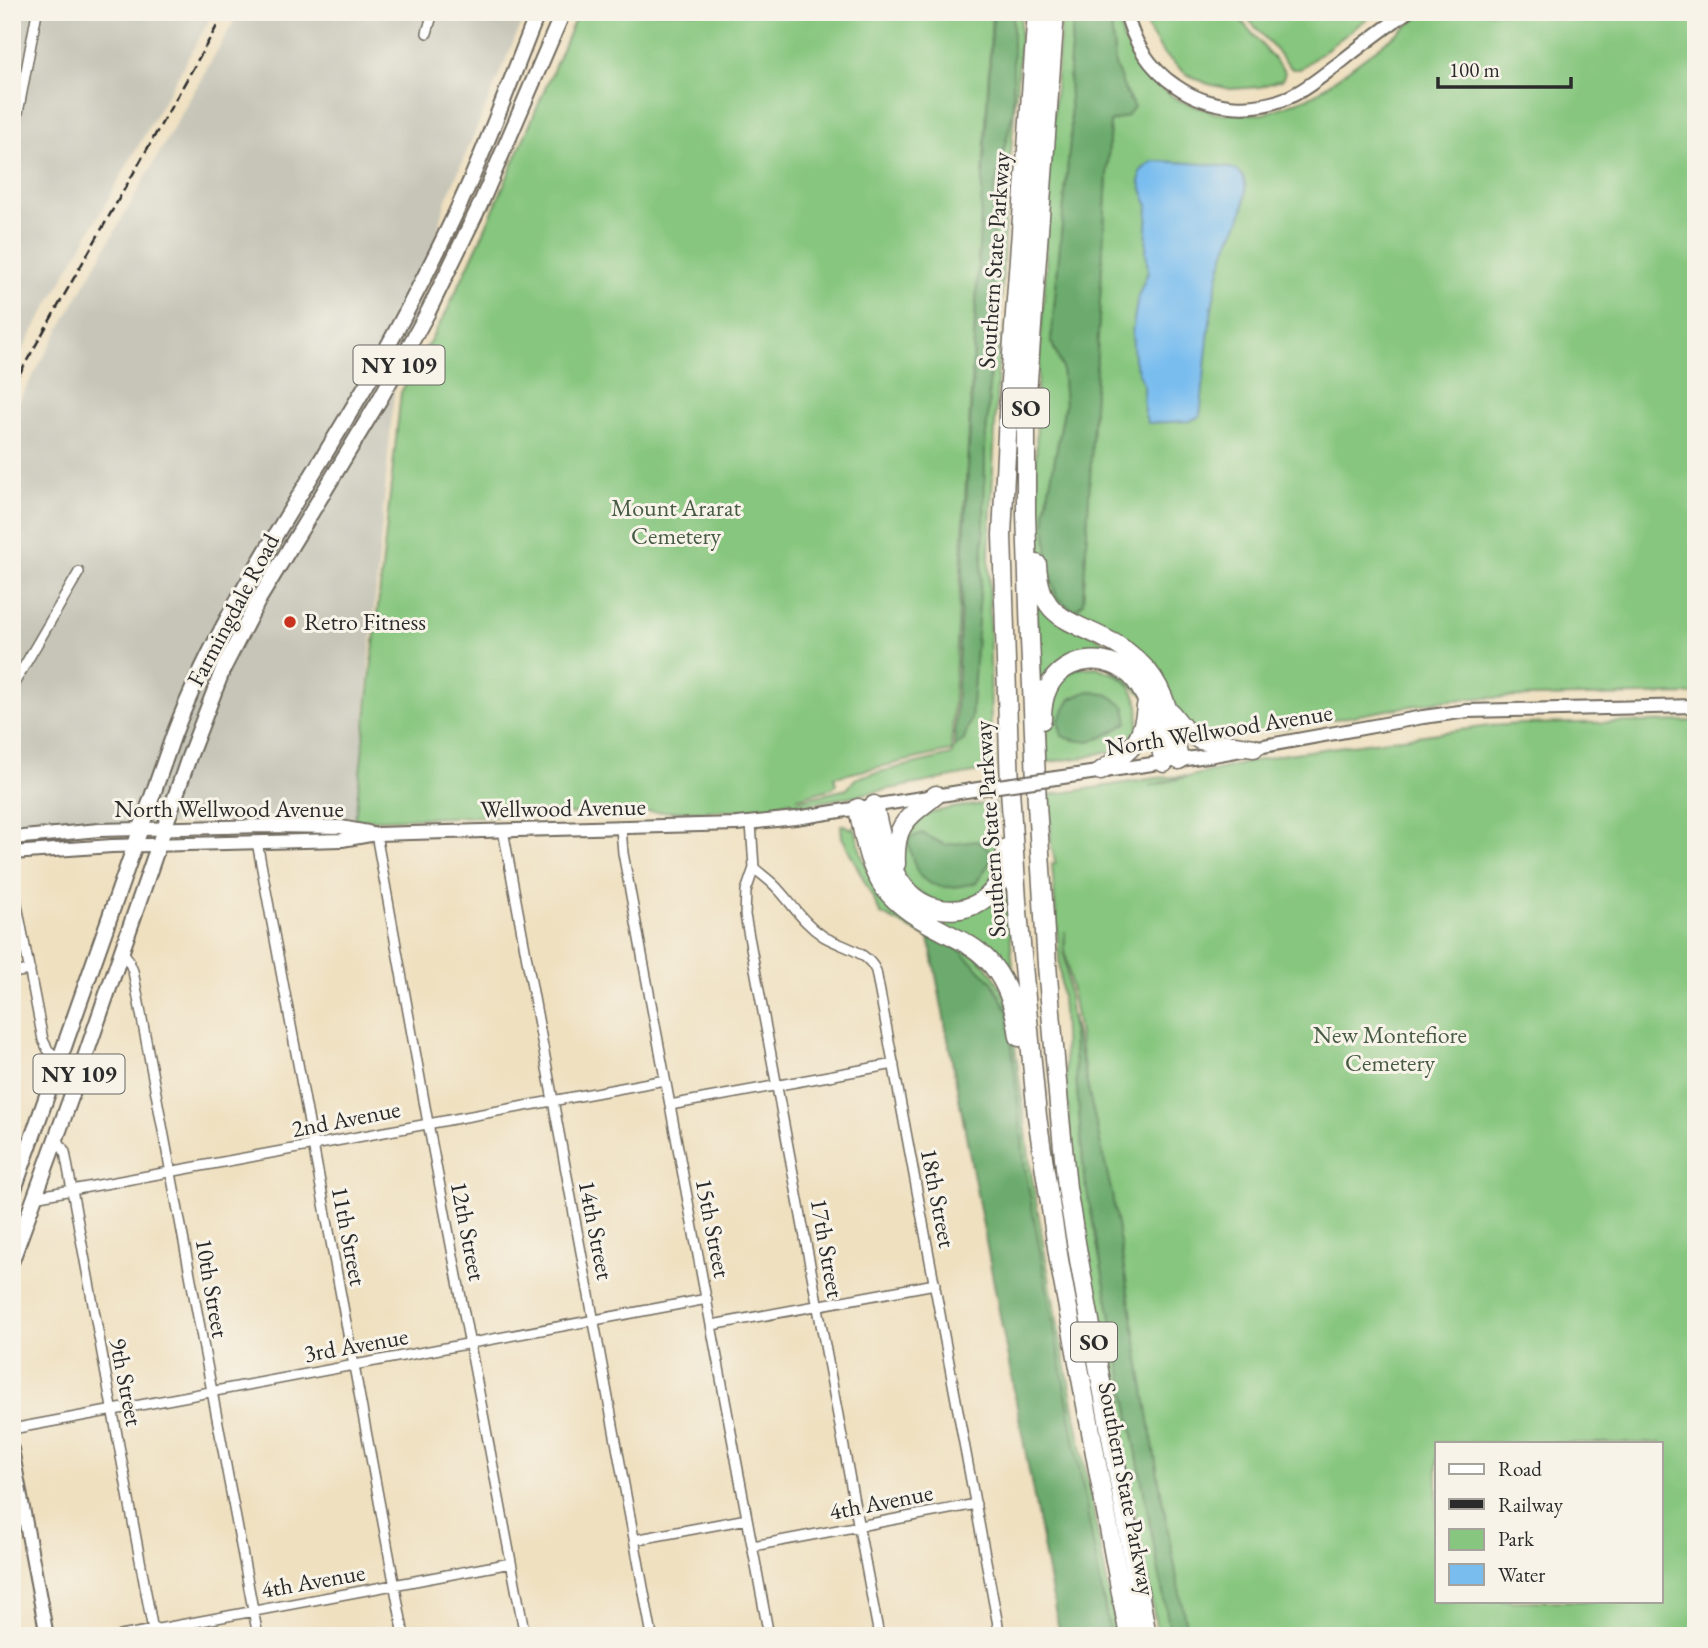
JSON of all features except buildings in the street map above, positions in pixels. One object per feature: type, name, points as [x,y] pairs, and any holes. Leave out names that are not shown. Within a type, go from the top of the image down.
[{"type":"highway","name":"Southern State Parkway","points":[[1037,12],[1010,382],[1002,535],[1010,789],[1017,901],[1037,1116],[1059,1260],[1129,1636]]},
{"type":"highway","name":"Southern State Parkway","points":[[1055,12],[1026,408],[1026,513],[1037,804],[1048,978],[1067,1188],[1147,1636]]},
{"type":"highway","points":[[1026,513],[1039,580],[1049,606],[1062,618],[1110,641],[1133,657],[1151,676],[1167,707],[1184,729],[1196,738],[1210,743],[1254,748]]},
{"type":"highway","points":[[1037,804],[1043,705],[1049,686],[1059,674],[1082,662],[1106,662],[1117,666],[1137,683],[1147,699],[1171,762]]},
{"type":"highway","points":[[1101,771],[1128,751],[1138,739],[1144,722],[1147,699]]},
{"type":"highway","points":[[1167,707],[1171,762]]},
{"type":"highway","points":[[866,806],[903,886],[912,895],[935,908],[965,909],[985,899],[997,886],[1004,869],[1010,789]]},
{"type":"highway","points":[[896,874],[899,831],[908,817],[936,795]]},
{"type":"highway","points":[[866,806],[870,861],[881,883],[911,914],[978,951],[1003,981],[1015,1012],[1037,1116]]},
{"type":"main road","name":"Farmingdale Road","points":[[12,1195],[182,715],[205,663],[239,596],[361,393],[414,296],[474,172],[538,12]]},
{"type":"main road","points":[[1126,12],[1131,31],[1141,51],[1163,77],[1200,99],[1243,107],[1267,104],[1297,93],[1406,12]]},
{"type":"main road","name":"Farmingdale Road","points":[[12,1259],[203,718],[228,658],[423,321],[480,205],[563,13]]},
{"type":"main road","name":"North Wellwood Avenue","points":[[751,823],[1171,762],[1467,711],[1696,706]]},
{"type":"main road","name":"Wellwood Avenue","points":[[376,834],[751,823]]},
{"type":"main road","name":"North Wellwood Avenue","points":[[12,838],[63,832],[282,826],[341,827],[376,834]]},
{"type":"main road","name":"North Wellwood Avenue","points":[[12,853],[135,845],[342,840],[376,834]]},
{"type":"main road","points":[[12,1449],[47,1636]]},
{"type":"street","points":[[12,145],[37,12]]},
{"type":"street","points":[[427,33],[433,12]]},
{"type":"street","points":[[12,687],[79,572]]},
{"type":"street","points":[[751,823],[754,867]]},
{"type":"street","name":"15th Street","points":[[621,828],[623,853],[769,1636]]},
{"type":"street","name":"14th Street","points":[[503,830],[652,1636]]},
{"type":"street","name":"12th Street","points":[[376,834],[525,1636]]},
{"type":"street","name":"11th Street","points":[[257,842],[404,1636]]},
{"type":"street","name":"18th Street","points":[[754,867],[816,930],[873,963],[878,977],[1000,1636]]},
{"type":"street","name":"17th Street","points":[[754,867],[746,891],[744,910],[879,1636]]},
{"type":"street","points":[[12,878],[44,1044],[61,1061]]},
{"type":"street","name":"10th Street","points":[[122,950],[133,971],[258,1636]]},
{"type":"street","points":[[12,973],[30,970]]},
{"type":"street","points":[[670,1105],[894,1064]]},
{"type":"street","name":"2nd Avenue","points":[[34,1197],[666,1080]]},
{"type":"street","name":"9th Street","points":[[56,1137],[65,1153],[154,1633]]},
{"type":"street","points":[[712,1325],[935,1284]]},
{"type":"street","name":"3rd Avenue","points":[[12,1429],[707,1299]]},
{"type":"street","name":"4th Avenue","points":[[753,1546],[975,1504]]},
{"type":"street","points":[[634,1541],[747,1519]]},
{"type":"street","name":"4th Avenue","points":[[121,1636],[154,1633],[253,1611],[511,1563]]},
{"type":"shaded area","points":[[12,12],[214,12],[12,369]]},
{"type":"shaded area","points":[[239,12],[526,12],[446,200],[394,392],[355,820],[46,828],[12,832],[12,413]]},
{"type":"green space","name":"Mount Ararat Cemetery","points":[[578,12],[992,12],[951,751],[834,777],[836,784],[833,788],[798,798],[801,800],[847,789],[855,779],[863,776],[951,755],[954,748],[964,740],[971,719],[984,532],[994,191],[1013,112],[1013,12],[1021,12],[1005,218],[989,553],[991,738],[995,769],[800,806],[790,801],[765,809],[355,820],[401,392],[446,313],[482,236]]},
{"type":"green space","points":[[993,12],[1013,12],[1013,112],[994,191],[984,532],[971,719],[964,740],[954,748],[980,227]]},
{"type":"green space","points":[[1062,12],[1074,12],[1069,70],[1071,130],[1051,341],[1062,367],[1065,405],[1045,511],[1048,563],[1056,596],[1074,611],[1083,603],[1110,122],[1126,116],[1134,107],[1115,65],[1110,12],[1119,12],[1123,39],[1148,79],[1178,100],[1215,113],[1264,114],[1314,95],[1426,12],[1696,12],[1696,694],[1440,701],[1220,739],[1192,733],[1149,663],[1065,615],[1042,581],[1036,478],[1037,388],[1046,267],[1045,218]]},
{"type":"green space","points":[[1074,12],[1110,12],[1115,65],[1134,107],[1127,116],[1110,122],[1083,603],[1074,611],[1056,596],[1048,563],[1045,511],[1065,405],[1062,367],[1051,341],[1071,130],[1069,70]]},
{"type":"green space","points":[[1144,12],[1234,12],[1285,72],[1283,79],[1260,87],[1230,89],[1208,84],[1186,74],[1163,53],[1148,29]]},
{"type":"green space","points":[[1242,12],[1376,12],[1300,69],[1292,69]]},
{"type":"green space","points":[[1035,596],[1125,656],[1154,704],[1098,657],[1040,689]]},
{"type":"green space","points":[[1096,667],[1125,681],[1134,693],[1139,715],[1137,731],[1110,756],[1108,751],[1087,757],[1047,762],[1046,703],[1054,686],[1072,669]]},
{"type":"green space","points":[[1088,691],[1109,695],[1125,707],[1128,722],[1089,741],[1062,736],[1058,721],[1071,699]]},
{"type":"green space","name":"New Montefiore Cemetery","points":[[1696,721],[1696,1636],[1187,1636],[1085,1072],[1065,950],[1065,931],[1064,951],[1084,1174],[1171,1636],[1158,1636],[1077,1206],[1066,1083],[1052,864],[1056,864],[1051,845],[1049,795],[1156,778],[1186,776],[1149,786],[1280,755],[1489,726]]},
{"type":"green space","points":[[996,803],[996,837],[1000,838],[1000,863],[980,897],[945,906],[911,888],[900,868],[902,830],[922,817],[939,811]]},
{"type":"green space","points":[[841,825],[852,829],[854,827],[868,869],[881,893],[893,906],[909,920],[966,951],[986,966],[1000,986],[1010,1008],[1031,1172],[1117,1636],[1110,1636],[1025,1168],[1008,1011],[992,982],[962,952],[881,914],[842,837]]},
{"type":"green space","points":[[866,828],[890,879],[953,916],[1004,879],[1015,995],[1003,975],[890,890]]},
{"type":"green space","points":[[922,833],[945,845],[977,841],[990,850],[991,861],[976,883],[955,887],[934,885],[919,874],[907,839]]},
{"type":"green space","points":[[929,938],[962,952],[992,982],[1008,1011],[1025,1168],[1110,1636],[1060,1636]]},
{"type":"green space","points":[[1071,1014],[1112,1194],[1162,1499],[1188,1636],[1171,1636],[1084,1174]]},
{"type":"water","points":[[1153,161],[1232,168],[1242,175],[1245,188],[1241,216],[1227,246],[1216,288],[1200,416],[1190,421],[1148,423],[1144,412],[1143,384],[1134,360],[1132,332],[1138,296],[1148,272],[1148,206],[1140,183],[1140,172]]},
{"type":"railway","points":[[12,387],[225,12]]},
{"type":"place","name":"Retro Fitness","points":[[290,622]]}]
